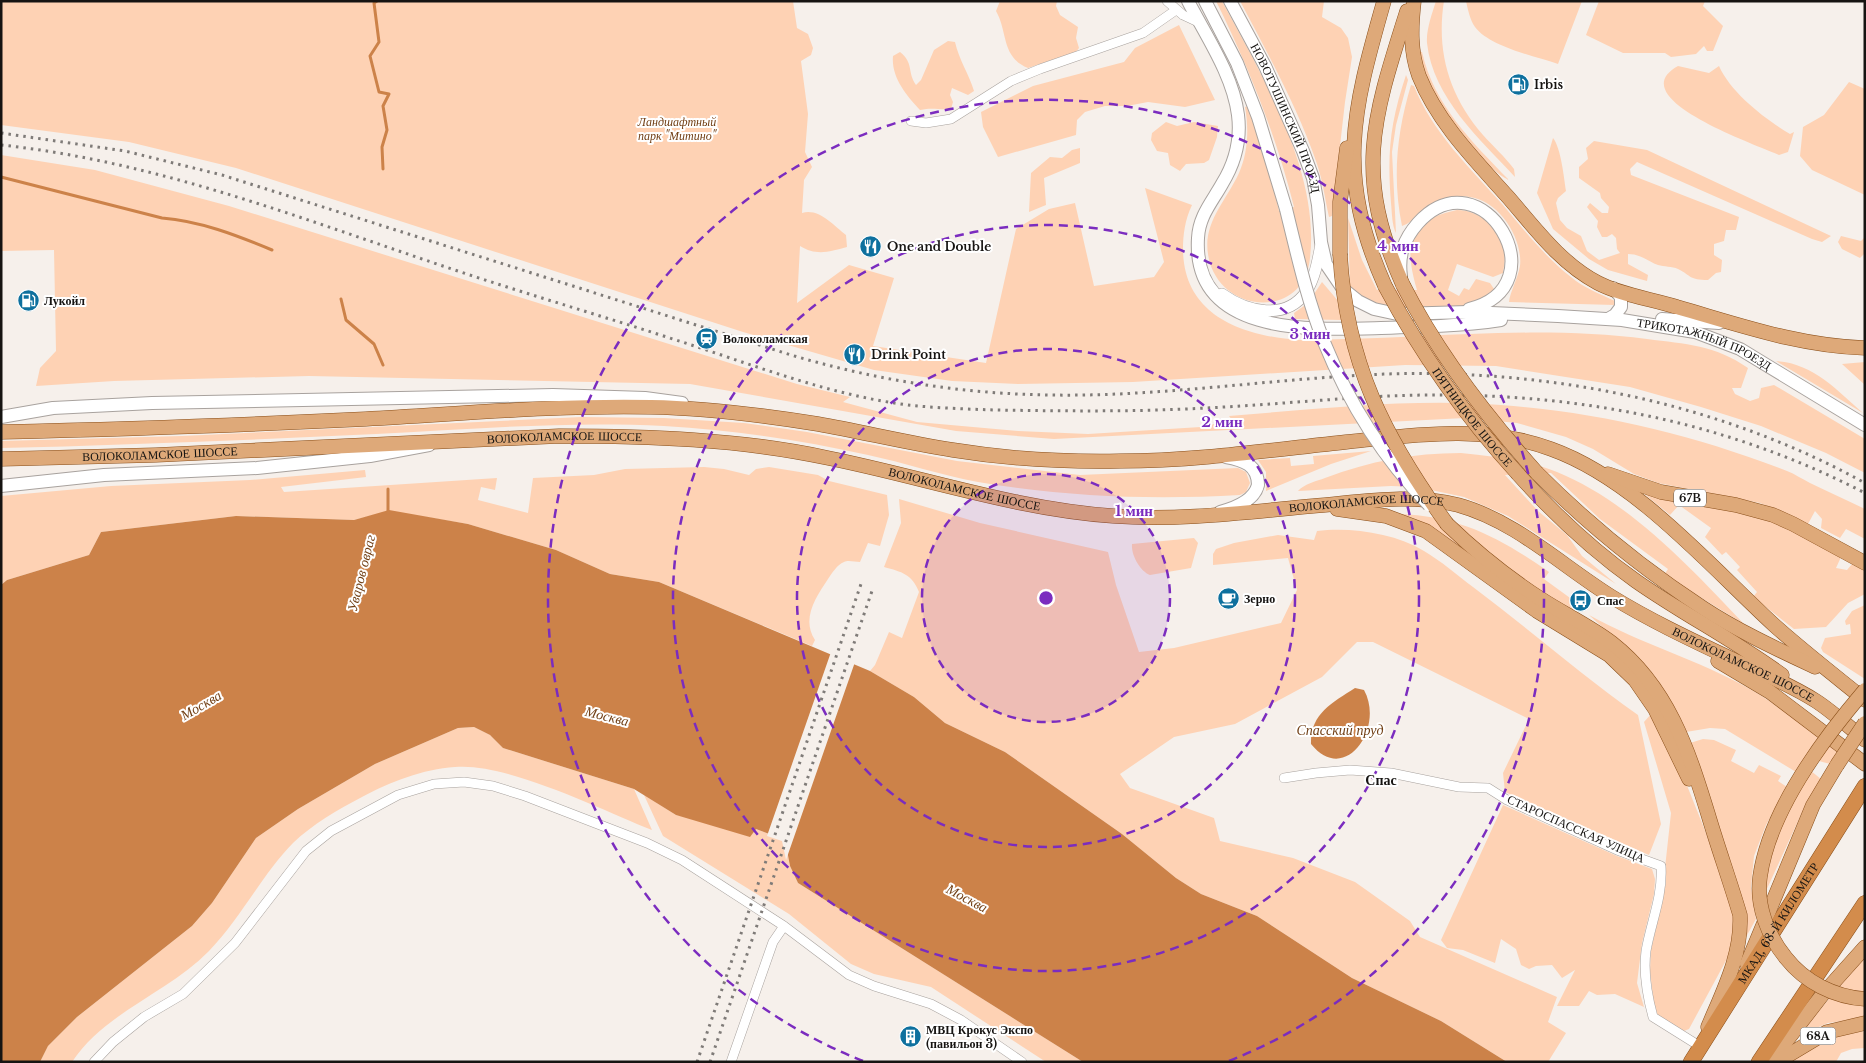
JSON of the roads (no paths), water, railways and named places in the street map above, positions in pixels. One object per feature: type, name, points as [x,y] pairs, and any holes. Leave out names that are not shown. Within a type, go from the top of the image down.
[{"type":"highway","name":"МКАД, 68-Й КИЛОМЕТР","points":[[1691,1062],[1865,786]]},
{"type":"highway","points":[[1760,1062],[1865,903]]},
{"type":"main road","points":[[1188,1],[1234,95],[1238,123],[1237,149],[1230,168],[1204,211],[1200,225],[1199,252],[1206,280]]},
{"type":"main road","points":[[1205,1],[1237,63],[1258,117],[1286,209],[1312,307],[1338,373],[1359,411],[1383,448],[1411,487],[1469,546],[1517,583],[1613,644],[1655,686],[1680,731],[1697,776],[1740,916],[1740,933],[1731,971],[1701,1046]]},
{"type":"main road","name":"НОВОТУШИНСКИЙ ПРОЕЗД","points":[[1230,1],[1265,66],[1303,151],[1313,178],[1318,205],[1321,242]]},
{"type":"main road","name":"ПЯТНИЦКОЕ ШОССЕ","points":[[1384,1],[1362,84],[1355,121],[1353,146],[1356,193],[1369,250],[1385,286],[1403,319],[1448,388],[1474,423],[1518,474],[1562,520],[1598,552],[1674,606],[1751,653],[1817,701]]},
{"type":"main road","name":"ПЯТНИЦКОЕ ШОССЕ","points":[[1410,1],[1379,105],[1371,158],[1378,217],[1386,249],[1416,311],[1486,413],[1537,473],[1577,512],[1650,572],[1712,613],[1766,643],[1836,677]]},
{"type":"main road","points":[[1414,1],[1411,39],[1414,60],[1425,89],[1443,120],[1564,260],[1599,283],[1737,325],[1807,343],[1865,348]]},
{"type":"main road","points":[[1355,121],[1343,167],[1340,202],[1342,284],[1350,329],[1359,364],[1374,406],[1417,483],[1447,524]]},
{"type":"main road","points":[[1403,285],[1400,266],[1402,248],[1410,232],[1422,219],[1446,206],[1458,204],[1481,209],[1499,224],[1507,236],[1511,265],[1507,280],[1495,299],[1483,306],[1448,312]]},
{"type":"main road","name":"ТРИКОТАЖНЫЙ ПРОЕЗД","points":[[1321,242],[1326,264],[1333,277],[1358,302],[1374,309],[1396,314],[1448,312],[1622,320],[1695,332],[1722,340],[1865,424]]},
{"type":"main road","name":"ТРИКОТАЖНЫЙ ПРОЕЗД","points":[[1206,280],[1214,293],[1226,305],[1244,316],[1283,327],[1369,329],[1460,326],[1526,316]]},
{"type":"main road","points":[[1608,319],[1615,315],[1621,307],[1620,297],[1613,288]]},
{"type":"main road","points":[[1622,320],[1681,320],[1737,325]]},
{"type":"main road","name":"ВОЛОКОЛАМСКОЕ ШОССЕ","points":[[1,417],[53,408],[152,403],[553,395],[645,398],[822,425],[953,450],[1008,457],[1124,461],[1217,455],[1446,432],[1528,442],[1571,458],[1610,481],[1667,524],[1771,623],[1865,700]]},
{"type":"main road","name":"ВОЛОКОЛАМСКОЕ ШОССЕ","points":[[1,432],[191,427],[598,407],[651,407],[726,411]]},
{"type":"main road","name":"ВОЛОКОЛАМСКОЕ ШОССЕ","points":[[1,459],[156,455],[559,436],[619,436],[722,442],[825,457],[1060,511],[1130,517],[1211,515],[1397,498],[1429,500],[1460,506],[1486,516],[1518,533],[1614,599],[1817,701],[1865,740]]},
{"type":"main road","points":[[1,486],[104,476],[275,466],[387,454],[442,442]]},
{"type":"main road","points":[[1211,515],[1239,505],[1252,497],[1258,485],[1258,479],[1252,467],[1235,458],[1217,455]]},
{"type":"main road","name":"67B","points":[[1571,458],[1661,492],[1756,510],[1793,524],[1865,563]]},
{"type":"main road","points":[[1314,506],[1386,516],[1426,531],[1537,612],[1609,655],[1635,680],[1663,722],[1708,816]]},
{"type":"main road","points":[[1614,599],[1770,692],[1865,764]]},
{"type":"main road","points":[[1865,690],[1825,741],[1791,794],[1773,830],[1760,878],[1761,907],[1767,928],[1778,949],[1792,966],[1819,986],[1837,994],[1865,999]]},
{"type":"main road","points":[[1736,990],[1813,806],[1865,723]]},
{"type":"main road","points":[[1770,1062],[1823,994],[1865,947]]},
{"type":"main road","name":"68A","points":[[1777,1062],[1810,1040],[1827,1032],[1844,1026],[1865,1023]]},
{"type":"street","points":[[1167,1],[1176,10],[1198,22]]},
{"type":"street","points":[[911,121],[926,123],[951,118],[1011,81],[1040,68],[1143,33],[1166,19],[1176,10]]},
{"type":"street","points":[[1206,280],[1231,300],[1249,308],[1266,311],[1281,310],[1294,303],[1306,292],[1313,277],[1321,242]]},
{"type":"street","name":"СТАРОСПАССКАЯ УЛИЦА","points":[[1284,778],[1316,772],[1350,770],[1391,773],[1460,787],[1488,788],[1507,800],[1616,850],[1662,866],[1662,883],[1646,950],[1644,973],[1648,1000],[1653,1017],[1701,1046]]},
{"type":"street","points":[[94,1062],[112,1042],[144,1017],[183,994],[235,943],[306,851],[331,831],[398,795],[434,784],[464,782],[493,786],[647,843],[690,865],[784,926],[849,975],[874,986],[931,1004],[961,1020],[1022,1062]]},
{"type":"street","points":[[731,1062],[773,942],[784,926]]},
{"type":"water","name":"Москва","points":[[389,510],[468,524],[556,550],[610,574],[659,582],[870,671],[914,697],[945,723],[1005,752],[1122,834],[1176,878],[1201,894],[1257,916],[1352,978],[1441,1021],[1507,1062],[1083,1062],[798,883],[790,866],[785,840],[756,829],[750,837],[676,815],[634,789],[503,748],[490,735],[474,727],[458,728],[375,764],[298,809],[256,838],[212,903],[192,926],[77,1017],[48,1046],[40,1062],[1,1062],[1,585],[7,580],[89,555],[101,532],[236,516],[354,520]]},
{"type":"water","name":"Спасский пруд","points":[[1355,688],[1364,690],[1369,705],[1369,720],[1365,735],[1358,747],[1348,755],[1337,759],[1324,755],[1311,744],[1314,725],[1324,710]]},
{"type":"waterway","name":"Уваров овраг","points":[[377,1],[374,3],[379,42],[370,56],[379,92],[389,94],[383,106],[387,130],[382,147],[383,169]]},
{"type":"waterway","points":[[1,177],[162,218],[204,225],[272,250]]},
{"type":"waterway","name":"Уваров овраг","points":[[341,299],[346,320],[374,344],[383,365]]},
{"type":"waterway","name":"Уваров овраг","points":[[388,489],[388,513]]},
{"type":"railway","points":[[1,133],[125,151],[222,175],[791,355],[855,372],[920,384],[985,392],[1051,395],[1135,393],[1387,374],[1449,374],[1510,378],[1572,385],[1633,397],[1693,412],[1752,432],[1810,455],[1865,483]]},
{"type":"railway","points":[[1,145],[57,153],[168,177],[276,209],[467,274],[646,330],[790,378],[878,400],[908,405],[962,409],[1100,411],[1206,408],[1389,396],[1513,397],[1574,403],[1634,413],[1693,427],[1751,444],[1809,466],[1865,493]]},
{"type":"railway","points":[[697,1062],[861,584]]},
{"type":"railway","points":[[710,1062],[873,588]]},
{"type":"place","name":"Irbis","points":[[1518,85]]},
{"type":"place","name":"One and Double","points":[[871,247]]},
{"type":"place","name":"Лукойл","points":[[28,301]]},
{"type":"place","name":"Волоколамская","points":[[707,339]]},
{"type":"place","name":"Drink Point","points":[[855,355]]},
{"type":"place","name":"Зерно","points":[[1228,599]]},
{"type":"place","name":"Спас","points":[[1581,601]]},
{"type":"place","name":"МВЦ Крокус Экспо (павильон 3)","points":[[910,1037]]},
{"type":"district","name":"Спас","points":[[1381,780]]},
{"type":"park label","name":"Ландшафтный парк \"Митино\"","points":[[677,129]]}]
